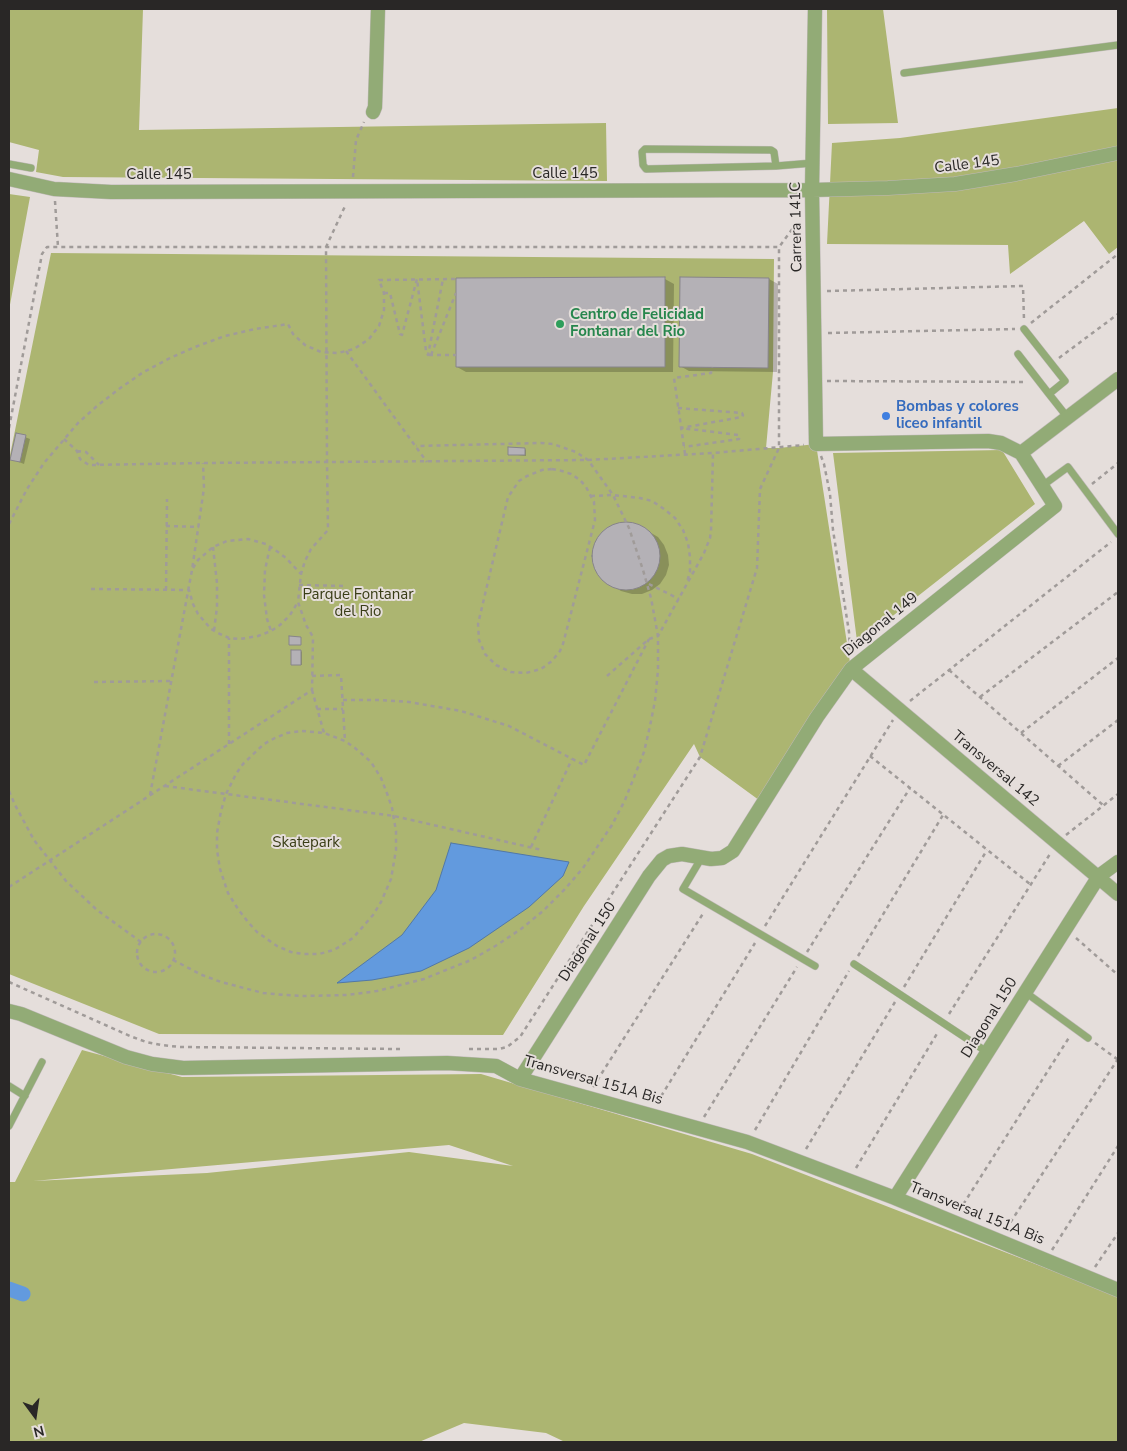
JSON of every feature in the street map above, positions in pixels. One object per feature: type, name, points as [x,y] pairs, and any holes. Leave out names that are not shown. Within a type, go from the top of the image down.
[{"type":"street","points":[[373,112],[375,107],[378,9]]},
{"type":"street","name":"Carrera 141C","points":[[815,9],[812,196],[816,444]]},
{"type":"street","name":"Calle 145","points":[[9,179],[54,189],[110,192],[352,191],[812,196],[888,188],[955,184],[1016,174],[1118,152]]},
{"type":"street","points":[[1021,453],[1118,379]]},
{"type":"street","points":[[816,444],[988,441],[1000,443],[1021,453],[1042,486]]},
{"type":"street","name":"Diagonal 149","points":[[702,857],[711,859],[722,858],[733,851],[817,718],[851,669],[1055,506],[1042,486]]},
{"type":"street","name":"Transversal 142","points":[[851,669],[1099,876],[1118,894]]},
{"type":"street","name":"Diagonal 150","points":[[520,1079],[649,876],[662,860],[669,856],[682,854],[702,857]]},
{"type":"street","name":"Diagonal 150","points":[[894,1198],[1099,876],[1118,862]]},
{"type":"street","name":"Transversal 151A Bis","points":[[9,1012],[21,1014],[126,1057],[152,1064],[183,1068],[447,1063],[496,1066],[520,1079],[747,1142],[952,1221],[1118,1290]]},
{"type":"lane","points":[[904,74],[1118,45]]},
{"type":"lane","points":[[776,166],[774,152],[770,150],[645,149],[642,152],[643,165],[646,169],[776,166],[813,163]]},
{"type":"lane","points":[[9,164],[32,168]]},
{"type":"lane","points":[[1024,329],[1065,382],[1049,394]]},
{"type":"lane","points":[[1018,354],[1068,418]]},
{"type":"lane","points":[[1042,486],[1068,467],[1118,534]]},
{"type":"lane","points":[[702,857],[683,889],[815,966]]},
{"type":"lane","points":[[854,964],[987,1052]]},
{"type":"lane","points":[[1025,992],[1088,1038]]},
{"type":"lane","points":[[9,1126],[42,1062]]},
{"type":"lane","points":[[9,1086],[24,1096]]},
{"type":"path","points":[[189,590],[198,614],[214,631],[229,638],[248,638],[270,631],[280,625],[290,615],[298,602],[301,574],[311,549],[328,530],[326,247],[352,191],[356,140],[367,116],[373,112]]},
{"type":"path","points":[[54,189],[58,247]]},
{"type":"path","points":[[462,1049],[499,1049],[507,1047],[520,1037],[700,757],[757,568],[760,490],[779,448],[779,247],[812,196]]},
{"type":"path","points":[[9,428],[42,254],[47,247],[779,247]]},
{"type":"path","points":[[814,334],[1024,329],[1118,254]]},
{"type":"path","points":[[384,293],[390,293],[400,334],[402,335],[417,279]]},
{"type":"path","points":[[417,279],[426,351],[429,355]]},
{"type":"path","points":[[9,524],[27,489],[44,463],[64,438],[97,406],[142,373],[170,358],[225,336],[288,324],[293,334],[305,345],[321,352],[338,353],[354,349],[369,339],[379,326],[384,310],[384,293],[379,280],[456,279]]},
{"type":"path","points":[[429,355],[443,280]]},
{"type":"path","points":[[814,291],[1023,286],[1024,329]]},
{"type":"path","points":[[429,355],[456,293]]},
{"type":"path","points":[[1052,364],[1118,314]]},
{"type":"path","points":[[346,351],[427,462]]},
{"type":"path","points":[[429,355],[456,355]]},
{"type":"path","points":[[685,454],[674,378],[711,373],[712,367]]},
{"type":"path","points":[[815,382],[1039,382]]},
{"type":"path","points":[[678,408],[742,413],[743,415],[742,417],[681,428]]},
{"type":"path","points":[[681,428],[738,435],[740,437],[738,440],[684,447]]},
{"type":"path","points":[[64,438],[77,451],[80,459],[89,465],[203,462],[588,460],[713,453],[816,444],[824,464],[830,494],[832,530],[848,632],[851,669]]},
{"type":"path","points":[[173,960],[202,975],[241,988],[284,995],[328,996],[377,991],[424,979],[471,960],[496,946],[536,917],[565,889],[583,868],[600,844],[625,800],[641,760],[650,726],[658,670],[658,636],[648,584],[636,547],[613,495],[588,460],[576,452],[565,448],[541,443],[416,446]]},
{"type":"path","points":[[77,451],[86,452],[99,465]]},
{"type":"path","points":[[607,676],[649,639],[658,636],[704,553],[710,538],[713,453]]},
{"type":"path","points":[[150,796],[189,590],[204,488],[203,462]]},
{"type":"path","points":[[1085,490],[1118,462]]},
{"type":"path","points":[[552,469],[562,471],[580,480],[591,496],[595,520],[560,651],[547,665],[533,672],[517,673],[503,669],[490,661],[485,654],[479,640],[478,624],[508,497],[519,481],[542,470],[552,469]]},
{"type":"path","points":[[591,496],[613,495],[640,498],[664,508],[683,530],[688,544],[690,572],[686,585]]},
{"type":"path","points":[[166,590],[167,499]]},
{"type":"path","points":[[166,526],[198,526]]},
{"type":"path","points":[[192,570],[198,560],[213,547],[227,541],[248,539],[258,541],[270,547],[286,558],[301,574]]},
{"type":"path","points":[[650,1115],[899,709],[1111,542]]},
{"type":"path","points":[[213,547],[217,583],[214,631]]},
{"type":"path","points":[[270,547],[265,570],[264,595],[270,631]]},
{"type":"path","points":[[648,584],[679,599]]},
{"type":"path","points":[[300,585],[346,586]]},
{"type":"path","points":[[91,589],[189,590]]},
{"type":"path","points":[[980,697],[1118,592]]},
{"type":"path","points":[[298,602],[306,625],[313,637],[312,690],[324,733]]},
{"type":"path","points":[[228,744],[229,638]]},
{"type":"path","points":[[343,700],[409,702],[461,711],[509,726],[584,765],[649,639]]},
{"type":"path","points":[[1021,733],[1118,658]]},
{"type":"path","points":[[949,670],[1104,806]]},
{"type":"path","points":[[312,676],[341,675],[345,741]]},
{"type":"path","points":[[94,682],[171,681]]},
{"type":"path","points":[[9,887],[312,690]]},
{"type":"path","points":[[317,710],[343,709]]},
{"type":"path","points":[[1058,766],[1118,720]]},
{"type":"path","points":[[302,731],[324,733],[345,741],[371,762],[381,778],[394,816],[396,850],[394,867],[386,891],[373,915],[353,938],[334,950],[319,954],[291,952],[277,946],[257,932],[238,910],[228,893],[220,869],[217,850],[217,833],[226,794],[243,764],[264,744],[287,733],[302,731]]},
{"type":"path","points":[[870,756],[1030,884]]},
{"type":"path","points":[[531,848],[572,759]]},
{"type":"path","points":[[164,786],[394,816],[542,850]]},
{"type":"path","points":[[9,791],[14,805],[34,840],[66,881],[96,910],[141,942]]},
{"type":"path","points":[[849,1180],[943,1023],[1057,842],[1118,794]]},
{"type":"path","points":[[747,1142],[943,815]]},
{"type":"path","points":[[798,1161],[987,850]]},
{"type":"path","points":[[587,1097],[708,904]]},
{"type":"path","points":[[1066,928],[1118,975]]},
{"type":"path","points":[[150,935],[162,935],[172,943],[174,948],[173,960],[170,965],[159,971],[147,969],[138,960],[138,948],[141,942],[150,935]]},
{"type":"path","points":[[9,982],[130,1036],[161,1046],[404,1049]]},
{"type":"path","points":[[952,1221],[1075,1028]]},
{"type":"path","points":[[998,1240],[1118,1059],[1088,1038]]},
{"type":"path","points":[[1046,1260],[1118,1146]]},
{"type":"path","points":[[1088,1278],[1118,1233]]},
{"type":"green space","points":[[9,9],[143,9],[139,130],[606,123],[607,181],[63,177],[36,172],[39,150],[9,142]]},
{"type":"green space","points":[[827,9],[883,9],[898,123],[828,124]]},
{"type":"green space","points":[[1118,108],[1118,247],[1109,254],[1084,221],[1010,274],[1008,245],[827,244],[832,143],[900,138]]},
{"type":"green space","points":[[9,194],[30,197],[9,310]]},
{"type":"green space","name":"Parque Fontanar del Rio","points":[[51,253],[774,259],[773,372],[766,448],[816,444],[851,669],[763,803],[700,757],[694,744],[584,906],[503,1035],[159,1034],[9,974],[9,460]]},
{"type":"green space","points":[[1002,450],[1035,504],[871,633],[857,641],[833,453]]},
{"type":"green space","points":[[82,1050],[182,1077],[481,1074],[752,1154],[1118,1296],[1118,1442],[565,1442],[546,1433],[464,1423],[419,1442],[9,1442],[9,1182],[15,1182]],"holes":[[[449,1145],[513,1166],[409,1152],[207,1173],[33,1181]]]},
{"type":"water","points":[[451,843],[569,862],[563,876],[529,907],[469,948],[421,971],[372,980],[337,983],[402,935],[436,890]]},
{"type":"building","name":"Centro de Felicidad Fontanar del Rio","points":[[665,277],[665,367],[456,367],[456,278]]},
{"type":"building","name":"Centro de Felicidad Fontanar del Rio","points":[[680,277],[769,278],[768,368],[679,367]]},
{"type":"building","points":[[16,433],[26,435],[20,462],[10,460]]},
{"type":"building","points":[[508,447],[525,448],[525,455],[508,455]]},
{"type":"building","points":[[626,522],[639,525],[650,532],[657,543],[660,556],[657,569],[650,580],[639,587],[626,590],[613,587],[602,580],[595,569],[592,556],[595,543],[602,532],[613,525]]},
{"type":"building","points":[[289,636],[301,637],[301,645],[289,645]]},
{"type":"building","points":[[291,650],[301,650],[301,665],[291,665]]},
{"type":"waterway","points":[[9,1289],[23,1294]]},
{"type":"place","name":"Centro de Felicidad Fontanar del Rio","points":[[560,324]]},
{"type":"place","name":"Bombas y colores liceo infantil","points":[[886,416]]},
{"type":"park label","name":"Skatepark","points":[[306,843]]}]
